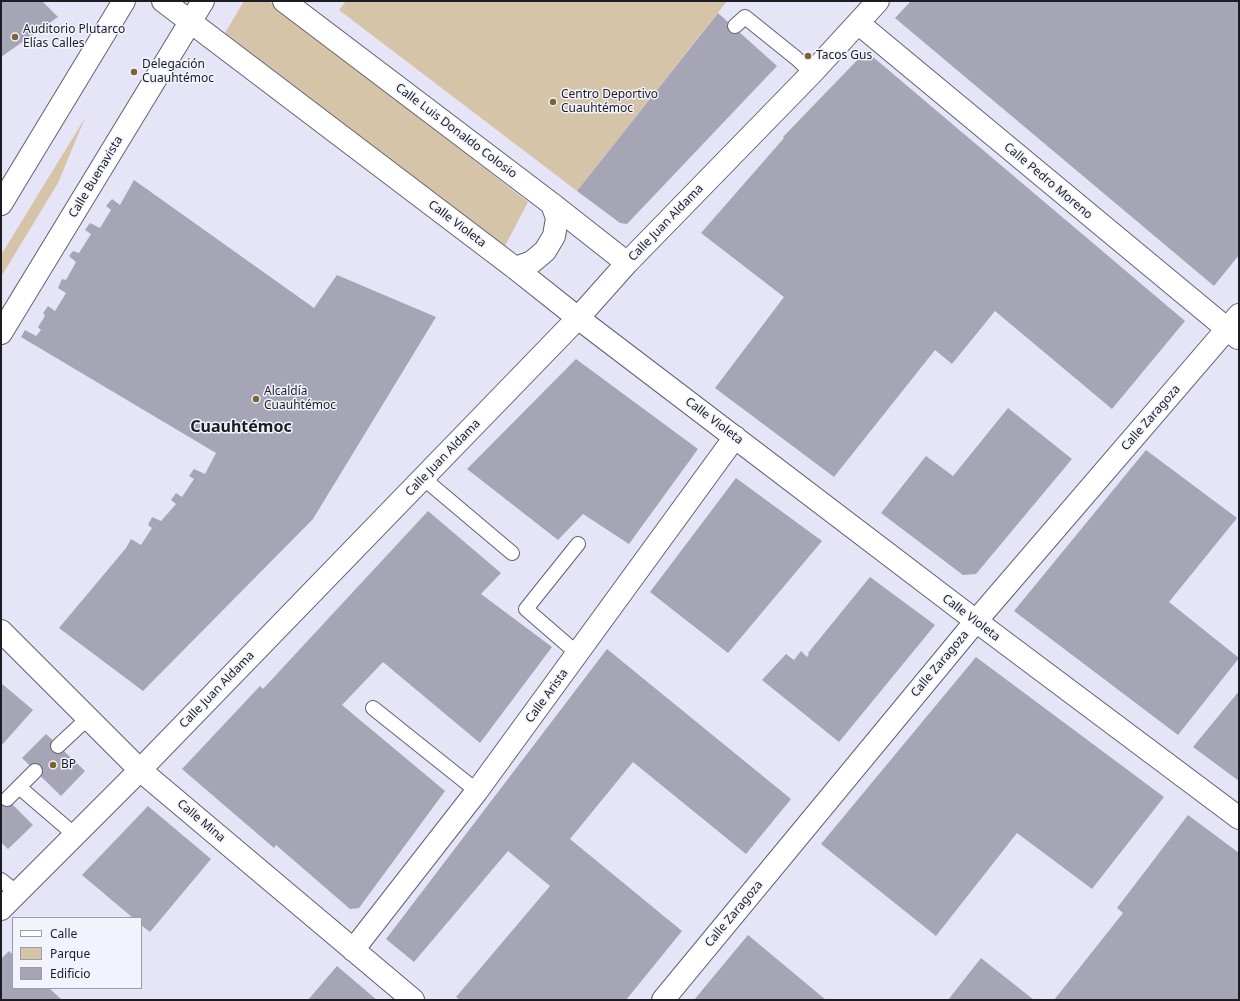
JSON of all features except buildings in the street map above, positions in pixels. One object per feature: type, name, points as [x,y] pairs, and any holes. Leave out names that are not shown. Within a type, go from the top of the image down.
[{"type":"street","points":[[1,204],[124,1]]},
{"type":"street","points":[[163,1],[191,21]]},
{"type":"street","name":"Calle Buenavista","points":[[1,333],[203,1]]},
{"type":"street","name":"Calle Luis Donaldo Colosio","points":[[284,1],[552,204],[627,263]]},
{"type":"street","name":"Calle Juan Aldama","points":[[1,909],[9,886],[75,835],[140,770],[578,318],[627,263],[812,73],[878,1]]},
{"type":"street","name":"Calle Violeta","points":[[191,21],[976,621],[1239,818]]},
{"type":"street","name":"Calle Pedro Moreno","points":[[858,23],[1235,328]]},
{"type":"street","points":[[515,268],[532,262],[545,251],[554,236],[557,218],[552,204]]},
{"type":"street","name":"Calle Zaragoza","points":[[663,1000],[976,621],[1235,328]]},
{"type":"street","name":"Calle Arista","points":[[353,950],[477,791],[735,437]]},
{"type":"street","name":"Calle Mina","points":[[1,631],[140,770],[412,1000]]},
{"type":"lane","points":[[735,26],[745,17],[796,58],[812,73]]},
{"type":"lane","points":[[423,478],[512,553]]},
{"type":"lane","points":[[578,544],[526,609],[578,654]]},
{"type":"lane","points":[[373,708],[477,791]]},
{"type":"lane","points":[[58,746],[88,718]]},
{"type":"lane","points":[[7,799],[35,771]]},
{"type":"lane","points":[[19,787],[75,835]]},
{"type":"green space","points":[[244,1],[269,1],[528,202],[505,246],[225,33]]},
{"type":"green space","name":"Centro Deportivo Cuauhtémoc","points":[[346,1],[727,1],[577,191],[339,10]]},
{"type":"green space","points":[[85,118],[58,183],[1,277],[1,255]]},
{"type":"place","name":"Auditorio Plutarco Elías Calles","points":[[15,37]]},
{"type":"place","name":"Tacos Gus","points":[[808,56]]},
{"type":"place","name":"Delegación Cuauhtémoc","points":[[134,72]]},
{"type":"place","name":"Centro Deportivo Cuauhtémoc","points":[[553,102]]},
{"type":"place","name":"Alcaldía Cuauhtémoc","points":[[256,399]]},
{"type":"place","name":"BP","points":[[53,765]]},
{"type":"district","name":"Cuauhtémoc","points":[[241,427]]}]
